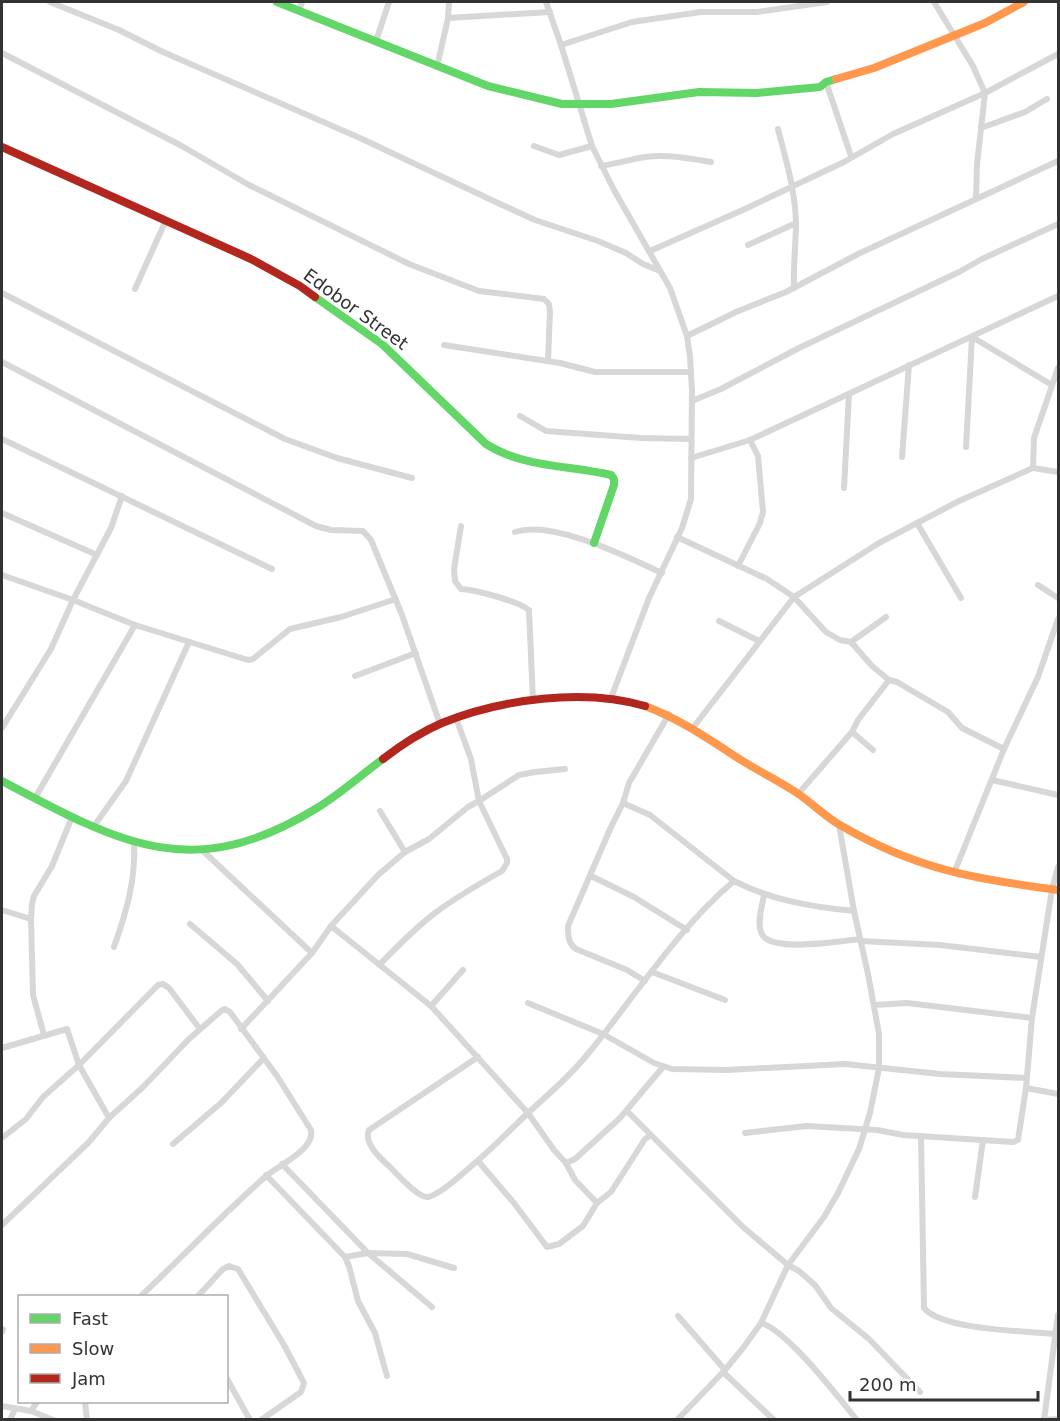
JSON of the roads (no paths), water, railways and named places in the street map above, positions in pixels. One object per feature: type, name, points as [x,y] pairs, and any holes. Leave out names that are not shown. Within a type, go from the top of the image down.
[{"type":"street","points":[[50,2],[119,30],[163,52],[360,138],[535,220],[598,241],[661,271]]},
{"type":"street","points":[[277,2],[488,86],[562,104],[578,105],[611,104],[699,92],[757,93],[820,87],[826,82],[874,68],[1008,12],[1024,2]]},
{"type":"street","points":[[298,11],[302,2]]},
{"type":"street","points":[[376,41],[389,2]]},
{"type":"street","points":[[437,67],[448,18],[448,2]]},
{"type":"street","points":[[546,2],[592,146],[670,288],[687,336],[692,401],[691,499],[682,528],[649,598],[611,698]]},
{"type":"street","points":[[561,45],[632,22],[700,12],[757,12],[827,2]]},
{"type":"street","points":[[934,2],[973,66],[985,93],[977,164],[976,197]]},
{"type":"street","points":[[448,18],[550,12]]},
{"type":"street","points":[[2,53],[170,140],[249,185],[409,264],[479,291],[544,299],[549,304],[550,312],[548,361]]},
{"type":"street","points":[[650,251],[844,162],[851,156],[922,120],[985,93],[1058,56]]},
{"type":"street","points":[[826,82],[851,156]]},
{"type":"street","points":[[981,128],[1025,112],[1047,99]]},
{"type":"street","points":[[778,129],[792,185],[796,222],[794,288]]},
{"type":"street","points":[[534,146],[559,155],[592,146]]},
{"type":"street","name":"Edobor Street","points":[[2,147],[250,259],[300,286],[382,344],[472,429],[481,441],[495,450],[514,459],[536,465],[611,475],[614,485],[594,543]]},
{"type":"street","points":[[601,166],[652,157],[711,162]]},
{"type":"street","points":[[687,336],[736,312],[794,288],[976,197],[1059,161]]},
{"type":"street","points":[[135,289],[166,220]]},
{"type":"street","points":[[748,245],[796,222]]},
{"type":"street","points":[[692,401],[722,389],[809,343],[1059,224]]},
{"type":"street","points":[[2,293],[285,439],[337,458],[412,478]]},
{"type":"street","points":[[691,458],[750,440],[1059,296]]},
{"type":"street","points":[[972,337],[1052,384]]},
{"type":"street","points":[[966,447],[972,337]]},
{"type":"street","points":[[444,345],[548,361],[595,372],[690,372]]},
{"type":"street","points":[[2,362],[316,526],[332,530],[363,531],[371,540],[396,599],[440,724]]},
{"type":"street","points":[[902,457],[909,365]]},
{"type":"street","points":[[1034,468],[1034,438],[1058,370]]},
{"type":"street","points":[[844,488],[849,394]]},
{"type":"street","points":[[520,416],[546,431],[691,439]]},
{"type":"street","points":[[2,439],[272,569]]},
{"type":"street","points":[[738,566],[760,523],[763,512],[758,456],[750,440]]},
{"type":"street","points":[[692,729],[794,597],[869,549],[959,501],[1034,468],[1059,472]]},
{"type":"street","points":[[2,728],[51,649],[73,600],[111,528],[122,496]]},
{"type":"street","points":[[2,513],[98,555]]},
{"type":"street","points":[[917,523],[961,598]]},
{"type":"street","points":[[461,526],[454,568],[455,581],[461,589],[515,602],[529,610],[533,701]]},
{"type":"street","points":[[514,532],[524,529],[535,530],[594,543],[662,573]]},
{"type":"street","points":[[677,537],[767,579],[794,597],[826,632],[840,640],[851,642],[872,666],[889,680],[897,682],[948,712],[962,728],[1004,749]]},
{"type":"street","points":[[2,575],[135,625],[242,659],[253,659],[290,629],[341,617],[396,599]]},
{"type":"street","points":[[1038,585],[1059,598]]},
{"type":"street","points":[[851,642],[886,616]]},
{"type":"street","points":[[954,873],[1004,749],[1038,677],[1059,619]]},
{"type":"street","points":[[719,621],[759,641]]},
{"type":"street","points":[[35,798],[135,625]]},
{"type":"street","points":[[94,826],[126,782],[189,642]]},
{"type":"street","points":[[355,676],[416,653]]},
{"type":"street","points":[[798,794],[852,732],[858,720],[889,680]]},
{"type":"street","points":[[2,781],[72,817],[134,843],[174,850],[202,850],[247,839],[297,819],[334,796],[380,759],[440,724],[456,718],[533,701],[611,698],[629,701],[669,714],[798,794],[839,825],[910,860],[998,883],[1055,889]]},
{"type":"street","points":[[645,981],[627,970],[576,950],[569,941],[568,927],[623,803],[629,783],[669,714]]},
{"type":"street","points":[[380,964],[435,912],[467,890],[502,872],[506,867],[507,859],[479,801],[471,759],[456,718]]},
{"type":"street","points":[[852,732],[873,750]]},
{"type":"street","points":[[241,1029],[312,953],[331,926],[378,875],[405,852],[429,838],[468,807],[519,775],[564,769]]},
{"type":"street","points":[[992,780],[1059,795]]},
{"type":"street","points":[[623,803],[650,815],[734,881],[764,895],[805,905],[854,911]]},
{"type":"street","points":[[380,811],[405,852]]},
{"type":"street","points":[[44,1035],[33,995],[31,918],[34,896],[52,866],[72,817]]},
{"type":"street","points":[[679,1419],[724,1371],[761,1323],[788,1265],[824,1217],[838,1193],[866,1130],[879,1068],[879,1034],[839,825]]},
{"type":"street","points":[[114,947],[130,894],[135,861],[134,843]]},
{"type":"street","points":[[202,850],[312,953]]},
{"type":"street","points":[[745,1133],[807,1126],[921,1136],[1013,1142],[1018,1140],[1041,957],[1059,867]]},
{"type":"street","points":[[591,876],[634,897],[687,930]]},
{"type":"street","points":[[478,1057],[369,1130],[367,1137],[386,1164],[424,1197],[432,1196],[478,1161],[562,1082],[687,930],[719,894],[734,881]]},
{"type":"street","points":[[764,895],[761,932],[764,938],[771,942],[795,945],[861,940],[939,945],[1041,957]]},
{"type":"street","points":[[2,910],[31,918]]},
{"type":"street","points":[[190,924],[237,964],[268,1001]]},
{"type":"street","points":[[331,926],[431,1006],[528,1113],[566,1163],[575,1180],[597,1203]]},
{"type":"street","points":[[431,1006],[463,970]]},
{"type":"street","points":[[652,972],[725,1000]]},
{"type":"street","points":[[2,1138],[26,1119],[43,1097],[79,1065],[158,985],[163,984],[169,988],[200,1029]]},
{"type":"street","points":[[528,1003],[603,1034],[663,1067],[688,1070],[726,1070],[845,1064],[940,1074],[1026,1078]]},
{"type":"street","points":[[874,1005],[907,1003],[1032,1018]]},
{"type":"street","points":[[2,1225],[89,1142],[109,1118],[200,1029],[225,1009],[230,1012],[264,1058],[306,1121],[312,1134],[307,1146],[266,1176],[142,1295]]},
{"type":"street","points":[[2,1048],[67,1029],[79,1065],[109,1118]]},
{"type":"street","points":[[173,1144],[221,1103],[264,1058]]},
{"type":"street","points":[[566,1163],[575,1159],[627,1111],[663,1067]]},
{"type":"street","points":[[1026,1088],[1059,1094]]},
{"type":"street","points":[[627,1111],[743,1227],[814,1285],[831,1308],[869,1339],[920,1392]]},
{"type":"street","points":[[478,1161],[547,1247],[559,1244],[583,1226],[597,1203],[611,1192],[645,1138],[651,1135]]},
{"type":"street","points":[[921,1136],[924,1308],[940,1320],[963,1325],[1056,1334]]},
{"type":"street","points":[[975,1197],[982,1140]]},
{"type":"street","points":[[282,1164],[368,1253],[432,1306]]},
{"type":"street","points":[[266,1176],[345,1257],[355,1294],[378,1341],[387,1376]]},
{"type":"street","points":[[345,1257],[368,1253],[408,1254],[454,1268]]},
{"type":"street","points":[[199,1295],[224,1269],[229,1266],[238,1269],[304,1383],[301,1392],[261,1419]]},
{"type":"street","points":[[678,1316],[724,1371],[774,1419]]},
{"type":"street","points":[[1059,1316],[1055,1359],[1044,1419],[1059,1419]]},
{"type":"street","points":[[761,1323],[767,1324],[789,1342],[857,1419]]},
{"type":"street","points":[[228,1380],[250,1419]]},
{"type":"street","points":[[31,1411],[36,1403]]},
{"type":"street","points":[[86,1403],[87,1419]]},
{"type":"street","points":[[2,1406],[31,1411],[53,1419]]},
{"type":"street","points":[[10,1419],[15,1409]]}]
